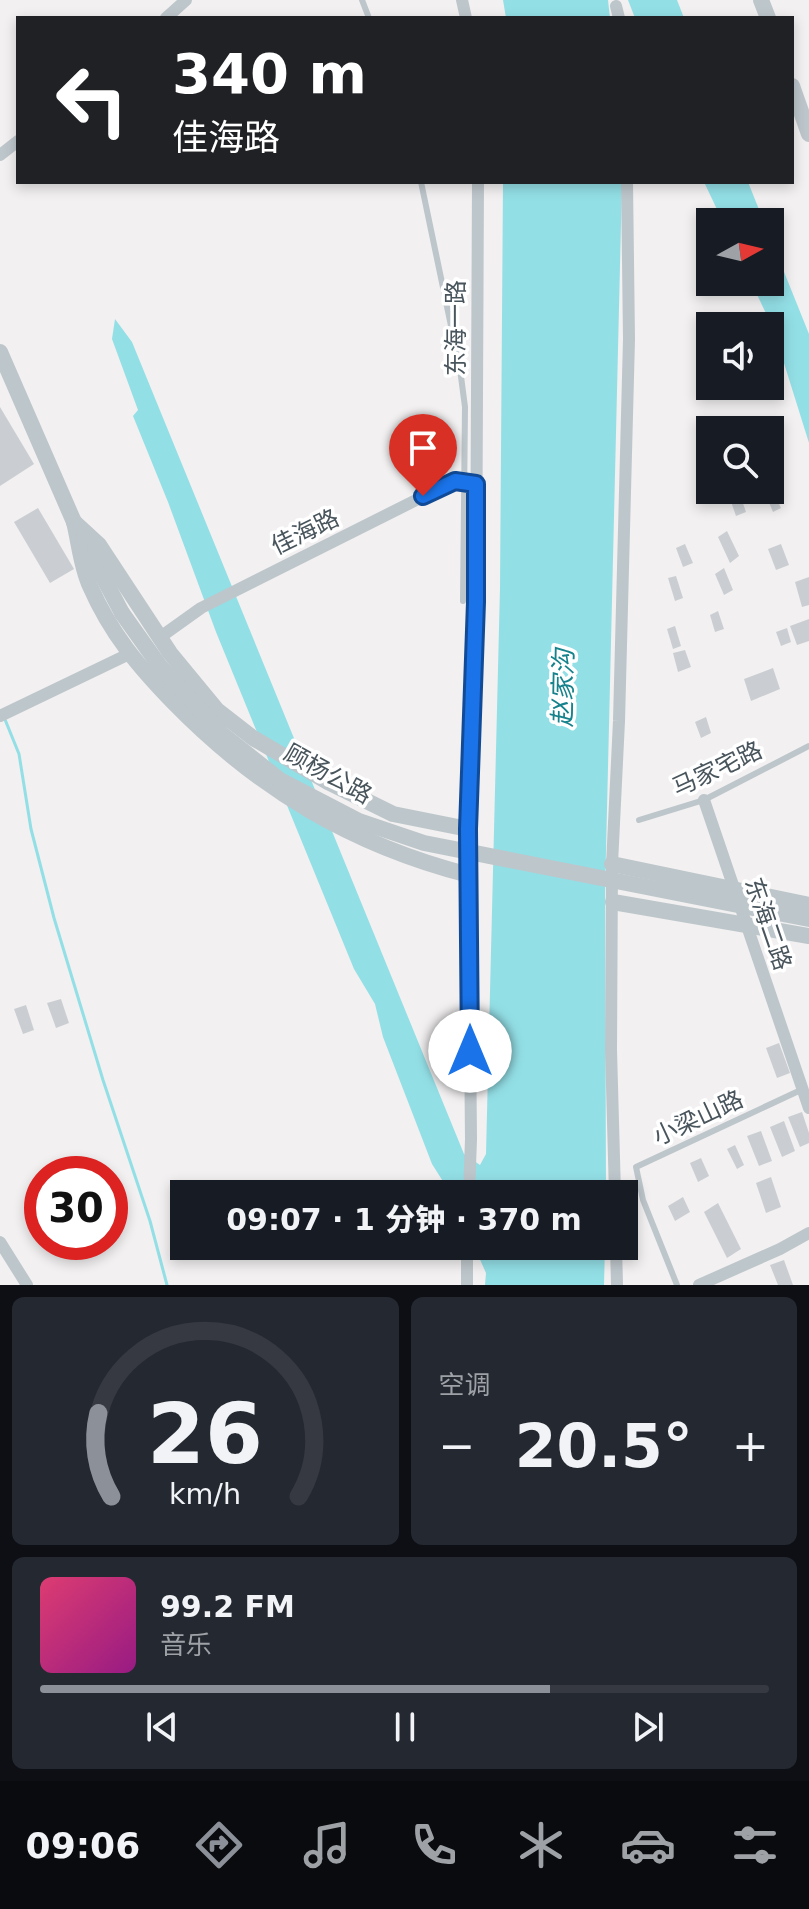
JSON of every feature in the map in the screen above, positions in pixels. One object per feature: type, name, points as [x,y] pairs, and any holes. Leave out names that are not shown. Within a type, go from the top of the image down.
[{"type":"street","points":[[168,16],[186,0]]},
{"type":"street","points":[[794,92],[809,134]]},
{"type":"street","points":[[0,155],[16,143]]},
{"type":"street","name":"东海一路","points":[[470,1180],[468,829],[476,602],[478,184]]},
{"type":"street","points":[[615,1180],[611,1050],[612,864],[629,339],[627,184]]},
{"type":"street","name":"顾杨公路","points":[[0,352],[74,522],[122,613],[159,665],[222,734],[280,780],[359,821],[424,843],[809,919]]},
{"type":"street","name":"佳海路","points":[[159,638],[201,608],[446,485],[455,481],[476,484]]},
{"type":"street","points":[[74,522],[107,556],[159,638],[217,710],[253,738],[328,782],[393,814],[468,829]]},
{"type":"street","points":[[74,522],[88,583],[109,624],[129,654],[209,739],[278,793],[341,829],[434,866],[469,875]]},
{"type":"street","points":[[0,716],[129,654]]},
{"type":"street","name":"东海二路","points":[[704,800],[809,1108]]},
{"type":"street","points":[[612,864],[809,905]]},
{"type":"street","points":[[613,902],[809,936]]},
{"type":"street","points":[[708,1283],[809,1233]]},
{"type":"street","points":[[0,1242],[27,1285]]},
{"type":"street","points":[[467,1260],[467,1285]]},
{"type":"street","points":[[616,1260],[617,1285]]},
{"type":"lane","points":[[421,184],[465,407],[463,601]]},
{"type":"lane","name":"马家宅路","points":[[639,820],[704,800],[809,746]]},
{"type":"lane","name":"小梁山路","points":[[677,1285],[643,1200],[636,1167],[803,1089]]},
{"type":"water","points":[[503,0],[608,0],[610,16],[506,16]]},
{"type":"water","points":[[628,0],[677,0],[683,16],[634,16]]},
{"type":"water","name":"赵家沟","points":[[503,184],[622,184],[605,893],[606,1180],[442,1180],[432,1164],[383,1037],[375,1004],[354,969],[216,632],[133,416],[138,410],[112,339],[115,319],[132,342],[464,1154],[480,1165],[486,1154],[500,588]]},
{"type":"water","points":[[705,184],[749,184],[758,208],[716,208]]},
{"type":"water","points":[[784,272],[809,334],[809,443],[784,363],[784,312],[765,312],[758,296],[784,296]]},
{"type":"water","points":[[480,1260],[605,1260],[604,1285],[485,1285],[486,1273]]},
{"type":"building","points":[[0,407],[34,464],[0,486]]},
{"type":"building","points":[[732,504],[743,504],[746,512],[736,516]]},
{"type":"building","points":[[770,504],[779,504],[781,508],[773,512]]},
{"type":"building","points":[[38,508],[74,569],[50,583],[14,522]]},
{"type":"building","points":[[727,531],[739,556],[730,563],[718,537]]},
{"type":"building","points":[[685,544],[693,563],[683,567],[676,548]]},
{"type":"building","points":[[781,544],[789,565],[776,570],[768,549]]},
{"type":"building","points":[[724,568],[733,590],[724,595],[715,574]]},
{"type":"building","points":[[676,576],[683,598],[675,601],[668,578]]},
{"type":"building","points":[[809,577],[809,605],[802,607],[795,582]]},
{"type":"building","points":[[718,611],[724,629],[715,632],[710,615]]},
{"type":"building","points":[[809,619],[809,641],[797,645],[790,626]]},
{"type":"building","points":[[675,626],[681,646],[673,649],[667,629]]},
{"type":"building","points":[[787,628],[791,642],[781,646],[776,632]]},
{"type":"building","points":[[685,650],[691,667],[678,672],[673,653]]},
{"type":"building","points":[[773,668],[780,689],[751,701],[744,679]]},
{"type":"building","points":[[706,717],[711,733],[701,738],[695,722]]},
{"type":"building","points":[[61,999],[69,1023],[56,1028],[47,1003]]},
{"type":"building","points":[[26,1005],[34,1030],[23,1034],[14,1009]]},
{"type":"building","points":[[779,1043],[790,1073],[777,1078],[766,1048]]},
{"type":"building","points":[[802,1112],[809,1143],[800,1147],[788,1117]]},
{"type":"building","points":[[784,1121],[795,1151],[782,1157],[770,1127]]},
{"type":"building","points":[[761,1131],[772,1161],[759,1166],[747,1136]]},
{"type":"building","points":[[735,1145],[744,1165],[737,1169],[727,1149]]},
{"type":"building","points":[[701,1158],[709,1176],[698,1182],[690,1163]]},
{"type":"building","points":[[771,1177],[781,1207],[766,1213],[756,1183]]},
{"type":"building","points":[[683,1197],[690,1212],[675,1221],[668,1206]]},
{"type":"building","points":[[718,1203],[741,1249],[727,1258],[704,1212]]},
{"type":"building","points":[[784,1260],[793,1285],[778,1285],[770,1265]]},
{"type":"waterway","points":[[4,717],[19,754],[31,829],[54,918],[150,1221],[167,1285]]},
{"type":"route","points":[[423,496],[455,481],[476,484],[476,602],[468,829],[470,1051]]}]
